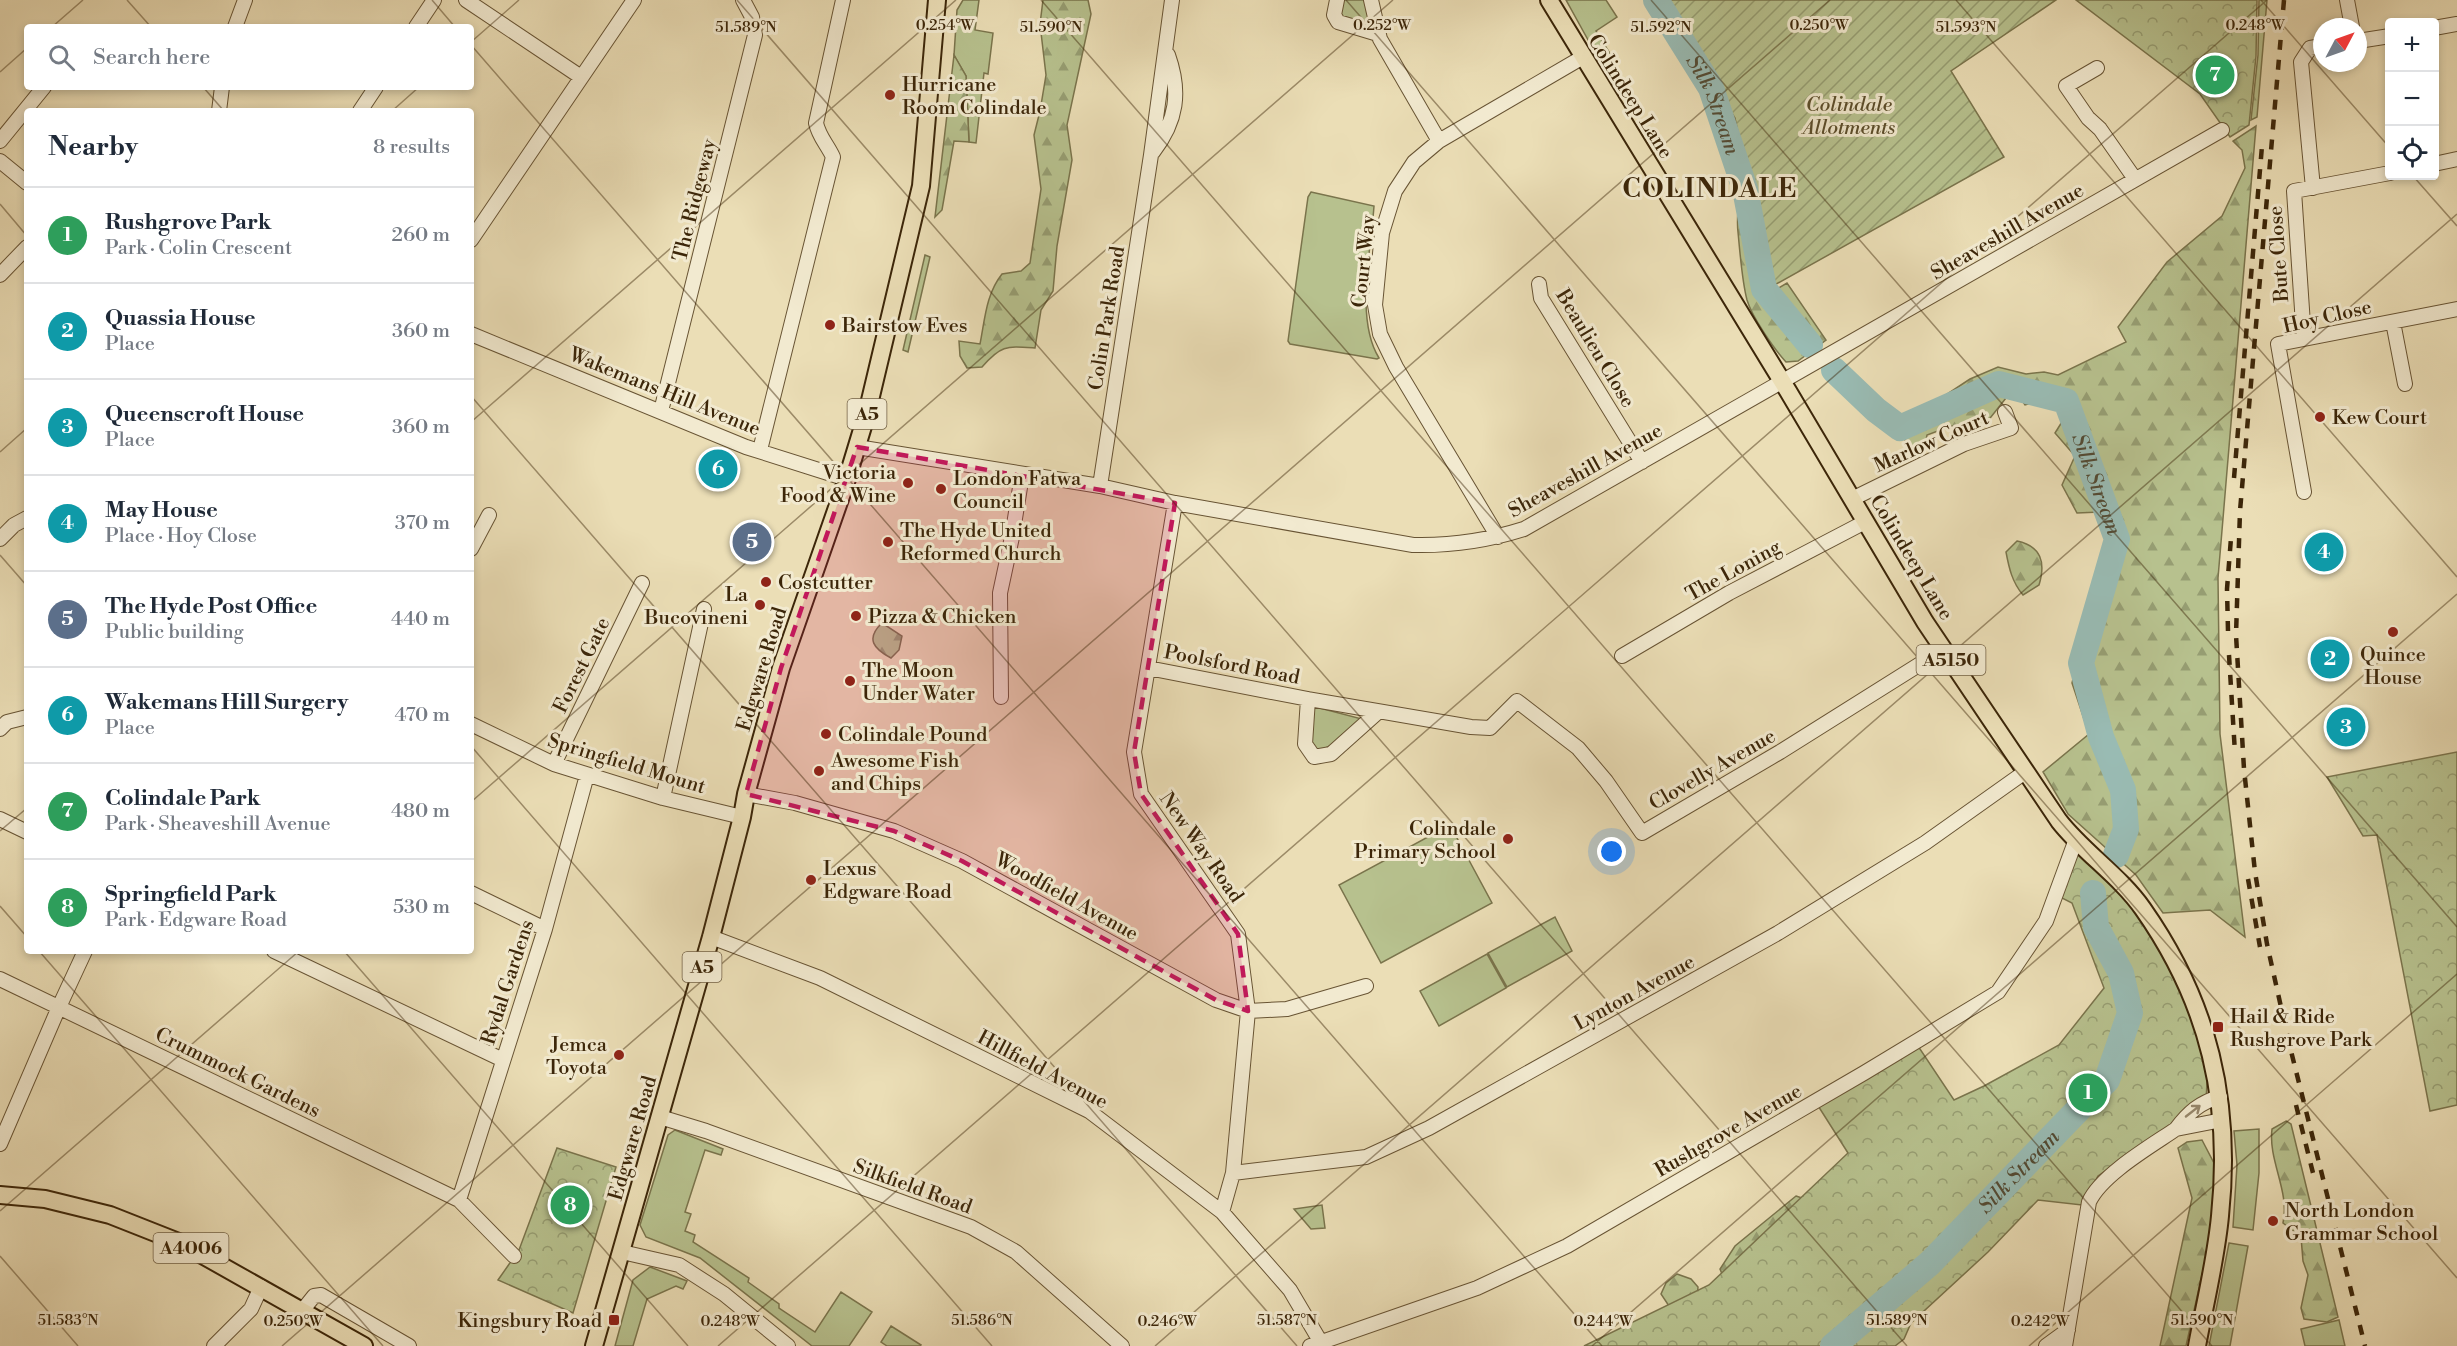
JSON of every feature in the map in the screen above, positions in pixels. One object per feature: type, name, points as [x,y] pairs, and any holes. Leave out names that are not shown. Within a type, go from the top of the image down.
[{"type":"main road","name":"Edgware Road","points":[[594,1346],[711,938],[746,794],[781,668],[847,479],[867,413],[921,186],[937,0]]},
{"type":"main road","name":"Colindeep Lane","points":[[1549,0],[1944,649],[2025,772],[2075,842],[2134,898],[2168,948],[2198,1010],[2210,1047],[2222,1120],[2221,1213],[2198,1346]]},
{"type":"main road","name":"A4006","points":[[0,1195],[45,1200],[110,1215],[181,1243],[364,1346]]},
{"type":"street","points":[[236,24],[245,0]]},
{"type":"street","points":[[418,24],[434,0]]},
{"type":"street","points":[[465,0],[581,77]]},
{"type":"street","points":[[474,236],[634,0]]},
{"type":"street","name":"The Ridgeway","points":[[662,411],[755,35],[752,17],[743,0]]},
{"type":"street","points":[[760,450],[833,157],[819,137],[816,123],[843,0]]},
{"type":"street","name":"Colin Park Road","points":[[1100,486],[1151,155],[1172,0]]},
{"type":"street","points":[[1337,0],[1334,15],[1338,22],[1378,34]]},
{"type":"street","points":[[1371,0],[1378,34],[1439,141]]},
{"type":"street","points":[[2347,0],[2350,18]]},
{"type":"street","points":[[2439,27],[2457,24]]},
{"type":"street","points":[[2367,40],[2385,37]]},
{"type":"street","points":[[2313,48],[2310,48],[2301,62],[2313,188]]},
{"type":"street","name":"Court Way","points":[[1498,537],[1395,367],[1380,334],[1376,313],[1382,233],[1388,207],[1401,179],[1414,162],[1439,141],[1583,57]]},
{"type":"street","points":[[2097,68],[2066,86],[2135,179]]},
{"type":"street","points":[[27,108],[42,90]]},
{"type":"street","points":[[219,108],[222,90]]},
{"type":"street","points":[[362,108],[374,90]]},
{"type":"street","points":[[0,141],[24,112]]},
{"type":"street","name":"Sheaveshill Avenue","points":[[857,447],[1100,486],[1175,503],[1413,544],[1461,544],[1498,537],[1524,529],[2222,130]]},
{"type":"street","points":[[2439,163],[2457,159]]},
{"type":"street","points":[[0,161],[24,181]]},
{"type":"street","name":"Bute Close","points":[[2304,339],[2294,191],[2385,174]]},
{"type":"street","points":[[0,275],[24,250]]},
{"type":"street","name":"Beaulieu Close","points":[[1539,284],[1541,298],[1642,462]]},
{"type":"street","name":"Hoy Close","points":[[2304,492],[2278,344],[2457,309]]},
{"type":"street","points":[[2392,322],[2405,384]]},
{"type":"street","name":"Wakemans Hill Avenue","points":[[474,335],[746,447],[847,479]]},
{"type":"street","name":"Marlow Court","points":[[1852,499],[1964,444],[2011,428],[2005,412]]},
{"type":"street","points":[[1001,697],[1000,593],[1022,475]]},
{"type":"street","name":"New Way Road","points":[[1175,503],[1134,752],[1141,794],[1239,934],[1248,1011],[1233,1173],[1222,1212]]},
{"type":"street","points":[[474,543],[489,515]]},
{"type":"street","points":[[0,538],[14,525],[24,520]]},
{"type":"street","name":"The Loning","points":[[1622,656],[1729,593],[1865,522]]},
{"type":"street","name":"Forest Gate","points":[[554,764],[642,584]]},
{"type":"street","points":[[663,798],[704,609]]},
{"type":"street","name":"Clovelly Avenue","points":[[1471,727],[1490,729],[1517,701],[1578,748],[1606,781],[1642,833],[1780,752],[1944,649]]},
{"type":"street","name":"Poolsford Road","points":[[1148,668],[1378,712],[1471,727]]},
{"type":"street","name":"Poolsford Road","points":[[1308,699],[1305,744],[1314,757],[1331,754],[1378,712]]},
{"type":"street","points":[[0,729],[7,722],[24,718]]},
{"type":"street","name":"Springfield Mount","points":[[474,725],[554,764],[663,798],[742,817]]},
{"type":"street","name":"Lynton Avenue","points":[[1233,1173],[1366,1157],[1429,1128],[1778,933],[1925,843],[2025,772]]},
{"type":"street","name":"Rydal Gardens","points":[[459,1200],[545,929],[587,775]]},
{"type":"street","name":"Woodfield Avenue","points":[[746,794],[795,803],[894,831],[962,861],[1216,1000],[1248,1011],[1287,1009],[1366,986]]},
{"type":"street","points":[[0,819],[24,831]]},
{"type":"street","name":"Rushgrove Avenue","points":[[1318,1345],[1477,1287],[1567,1246],[1775,1126],[1998,992],[2046,921],[2075,842]]},
{"type":"street","points":[[474,894],[545,929]]},
{"type":"street","name":"Hillfield Avenue","points":[[711,938],[820,978],[1089,1111],[1222,1212],[1290,1290],[1318,1345]]},
{"type":"street","points":[[0,1144],[58,1007],[84,954]]},
{"type":"street","points":[[280,954],[503,1060]]},
{"type":"street","name":"Crummock Gardens","points":[[0,979],[459,1200],[514,1256]]},
{"type":"street","points":[[2065,1346],[2089,1202],[2093,1193],[2105,1180],[2176,1129],[2198,1106],[2220,1097]]},
{"type":"street","name":"Silkfield Road","points":[[660,1117],[705,1131],[971,1227],[1016,1252],[1122,1346]]},
{"type":"street","points":[[2176,1129],[2222,1120]]},
{"type":"street","points":[[622,1252],[679,1265],[724,1294],[788,1346]]},
{"type":"street","points":[[214,1346],[251,1309],[261,1287]]},
{"type":"street","points":[[302,1311],[314,1296],[321,1295],[409,1346]]},
{"type":"street","points":[[2046,1346],[2068,1330]]},
{"type":"highlighted area","points":[[857,447],[1175,503],[1134,752],[1141,794],[1238,934],[1248,1011],[1216,1000],[962,861],[894,831],[746,794],[781,668]]},
{"type":"green space","points":[[963,0],[979,0],[975,30],[993,33],[988,74],[984,73],[976,143],[969,142],[966,76],[954,55],[957,10]]},
{"type":"green space","points":[[1043,0],[1088,0],[1091,14],[1067,125],[1072,160],[1057,246],[1053,291],[1041,310],[1035,348],[1005,348],[994,354],[982,367],[967,368],[960,356],[959,341],[980,344],[987,307],[997,282],[1002,274],[1021,271],[1030,263],[1041,189],[1034,135],[1046,75],[1040,24]]},
{"type":"green space","points":[[1342,0],[1366,0],[1371,26],[1345,21],[1338,12]]},
{"type":"green space","points":[[1566,0],[1606,0],[1617,17],[1596,31],[1614,60],[1603,67]]},
{"type":"green space","points":[[1646,0],[1659,0],[1732,121],[1769,289],[1772,292],[1787,283],[1826,340],[1798,361],[1786,362],[1764,332],[1747,300],[1740,258],[1738,187],[1725,136],[1690,65]]},
{"type":"green space","name":"Colindale Allotments","points":[[1662,0],[2056,0],[1951,71],[2004,157],[1771,287],[1735,118]]},
{"type":"green space","points":[[2076,0],[2257,0],[2256,56],[2249,125],[2230,137],[2200,94]]},
{"type":"green space","points":[[2259,0],[2267,0],[2257,117],[2251,120],[2258,55]]},
{"type":"green space","points":[[954,55],[966,76],[969,142],[954,141],[942,210],[935,217]]},
{"type":"green space","points":[[2256,126],[2218,578],[2220,734],[2245,937],[2210,910],[2163,913],[2136,875],[2068,814],[2043,772],[2089,734],[2072,683],[2110,531],[2100,512],[2077,513],[2062,485],[2075,456],[2055,433],[2065,417],[2047,399],[2025,405],[2019,396],[2006,398],[1987,422],[1975,430],[1951,426],[1927,435],[1925,446],[1914,450],[1899,434],[1878,423],[1905,422],[1970,379],[1998,367],[2026,374],[2044,372],[2058,375],[2126,342],[2118,327],[2167,262],[2222,216],[2245,168],[2242,150],[2233,141]]},
{"type":"green space","points":[[1311,192],[1374,206],[1366,305],[1372,342],[1379,358],[1377,359],[1290,344],[1288,341],[1308,197]]},
{"type":"green space","points":[[925,255],[930,257],[908,352],[903,350]]},
{"type":"green space","points":[[2017,541],[2025,543],[2036,551],[2040,556],[2042,569],[2039,585],[2023,595],[2014,580],[2006,552]]},
{"type":"green space","points":[[882,623],[902,636],[899,650],[891,658],[880,651],[874,643],[874,634]]},
{"type":"green space","points":[[1312,706],[1362,719],[1330,746],[1316,752],[1308,738]]},
{"type":"green space","points":[[2457,752],[2457,1105],[2430,1111],[2377,835],[2363,836],[2327,777]]},
{"type":"green space","points":[[1450,825],[1492,903],[1381,963],[1339,885]]},
{"type":"green space","points":[[2075,842],[2134,895],[2209,1041],[2206,1102],[2098,1176],[2082,1205],[2038,1200],[1988,1252],[1911,1323],[1904,1339],[1895,1346],[1584,1346],[1709,1285],[1848,1153],[1815,1101],[1916,1043],[1954,1100],[2059,1045],[2104,988],[2072,903],[2056,895]]},
{"type":"green space","points":[[1555,917],[1572,951],[1507,987],[1488,953]]},
{"type":"green space","points":[[1487,954],[1506,988],[1439,1026],[1420,991]]},
{"type":"green space","points":[[2286,1121],[2291,1124],[2338,1317],[2327,1322],[2304,1319],[2301,1308],[2308,1275],[2303,1261],[2301,1237],[2283,1223],[2284,1199],[2273,1153],[2272,1129]]},
{"type":"green space","points":[[2259,1129],[2259,1173],[2253,1230],[2233,1227],[2237,1165],[2234,1131]]},
{"type":"green space","points":[[675,1130],[723,1149],[721,1155],[705,1150],[685,1212],[691,1214],[685,1231],[695,1235],[693,1242],[749,1278],[748,1282],[779,1304],[779,1308],[815,1332],[841,1292],[872,1312],[849,1346],[812,1346],[700,1258],[646,1237],[640,1225],[668,1135]]},
{"type":"green space","points":[[2202,1140],[2216,1167],[2215,1217],[2186,1346],[2160,1346],[2192,1198],[2178,1148],[2187,1142]]},
{"type":"green space","points":[[557,1148],[616,1167],[573,1313],[498,1280],[519,1250]]},
{"type":"green space","points":[[1796,1196],[1811,1201],[1724,1279],[1720,1269],[1735,1246]]},
{"type":"green space","points":[[1322,1205],[1325,1228],[1311,1229],[1294,1209]]},
{"type":"green space","points":[[2229,1243],[2248,1246],[2230,1346],[2209,1346]]},
{"type":"green space","points":[[650,1267],[687,1281],[683,1289],[676,1286],[647,1299],[633,1346],[615,1346],[633,1280]]},
{"type":"green space","points":[[1677,1274],[1691,1279],[1698,1287],[1697,1300],[1671,1309],[1661,1294],[1666,1283]]},
{"type":"green space","points":[[2339,1320],[2345,1346],[2305,1346],[2301,1329]]},
{"type":"green space","points":[[891,1326],[921,1345],[887,1346],[881,1342]]},
{"type":"waterway","name":"Silk Stream","points":[[1656,0],[1711,88],[1745,189],[1764,289],[1810,345]]},
{"type":"waterway","name":"Silk Stream","points":[[1834,370],[1876,410],[1900,428],[1999,384],[2066,401],[2117,539],[2081,663],[2101,737],[2123,790],[2126,829],[2116,855]]},
{"type":"waterway","name":"Silk Stream","points":[[1833,1346],[1930,1263],[2107,1080],[2130,1013],[2121,973],[2096,927],[2093,893]]},
{"type":"railway","points":[[2284,0],[2240,511],[2236,635],[2244,769],[2255,872],[2267,944],[2289,1043],[2365,1346]]},
{"type":"railway","points":[[2234,478],[2262,146]]},
{"type":"railway","points":[[2228,631],[2227,589],[2231,538]]},
{"type":"railway","points":[[2229,655],[2235,753]]},
{"type":"railway","points":[[2248,879],[2260,947]]},
{"type":"railway","points":[[2296,1105],[2314,1177]]},
{"type":"place","name":"Colindale Park","points":[[2215,75]]},
{"type":"place","name":"Hurricane Room Colindale","points":[[890,95]]},
{"type":"place","name":"Bairstow Eves","points":[[830,325]]},
{"type":"place","name":"Kew Court","points":[[2320,417]]},
{"type":"place","name":"Wakemans Hill Surgery","points":[[718,469]]},
{"type":"place","name":"Victoria Food & Wine","points":[[908,483]]},
{"type":"place","name":"London Fatwa Council","points":[[941,489]]},
{"type":"place","name":"The Hyde Post Office","points":[[752,542]]},
{"type":"place","name":"The Hyde United Reformed Church","points":[[888,542]]},
{"type":"place","name":"May House","points":[[2324,552]]},
{"type":"place","name":"Costcutter","points":[[766,582]]},
{"type":"place","name":"La Bucovineni","points":[[760,605]]},
{"type":"place","name":"Pizza & Chicken","points":[[856,616]]},
{"type":"place","name":"Quince House","points":[[2393,632]]},
{"type":"place","name":"Quassia House","points":[[2330,659]]},
{"type":"place","name":"The Moon Under Water","points":[[850,681]]},
{"type":"place","name":"Queenscroft House","points":[[2346,727]]},
{"type":"place","name":"Colindale Pound","points":[[826,734]]},
{"type":"place","name":"Awesome Fish and Chips","points":[[819,771]]},
{"type":"place","name":"Colindale Primary School","points":[[1508,839]]},
{"type":"place","name":"Lexus Edgware Road","points":[[811,880]]},
{"type":"place","name":"Hail & Ride Rushgrove Park","points":[[2218,1027]]},
{"type":"place","name":"Jemca Toyota","points":[[619,1055]]},
{"type":"place","name":"Rushgrove Park","points":[[2088,1093]]},
{"type":"place","name":"Springfield Park","points":[[570,1205]]},
{"type":"place","name":"North London Grammar School","points":[[2273,1221]]},
{"type":"place","name":"Kingsbury Road","points":[[614,1320]]},
{"type":"district","name":"COLINDALE","points":[[1710,188]]}]
